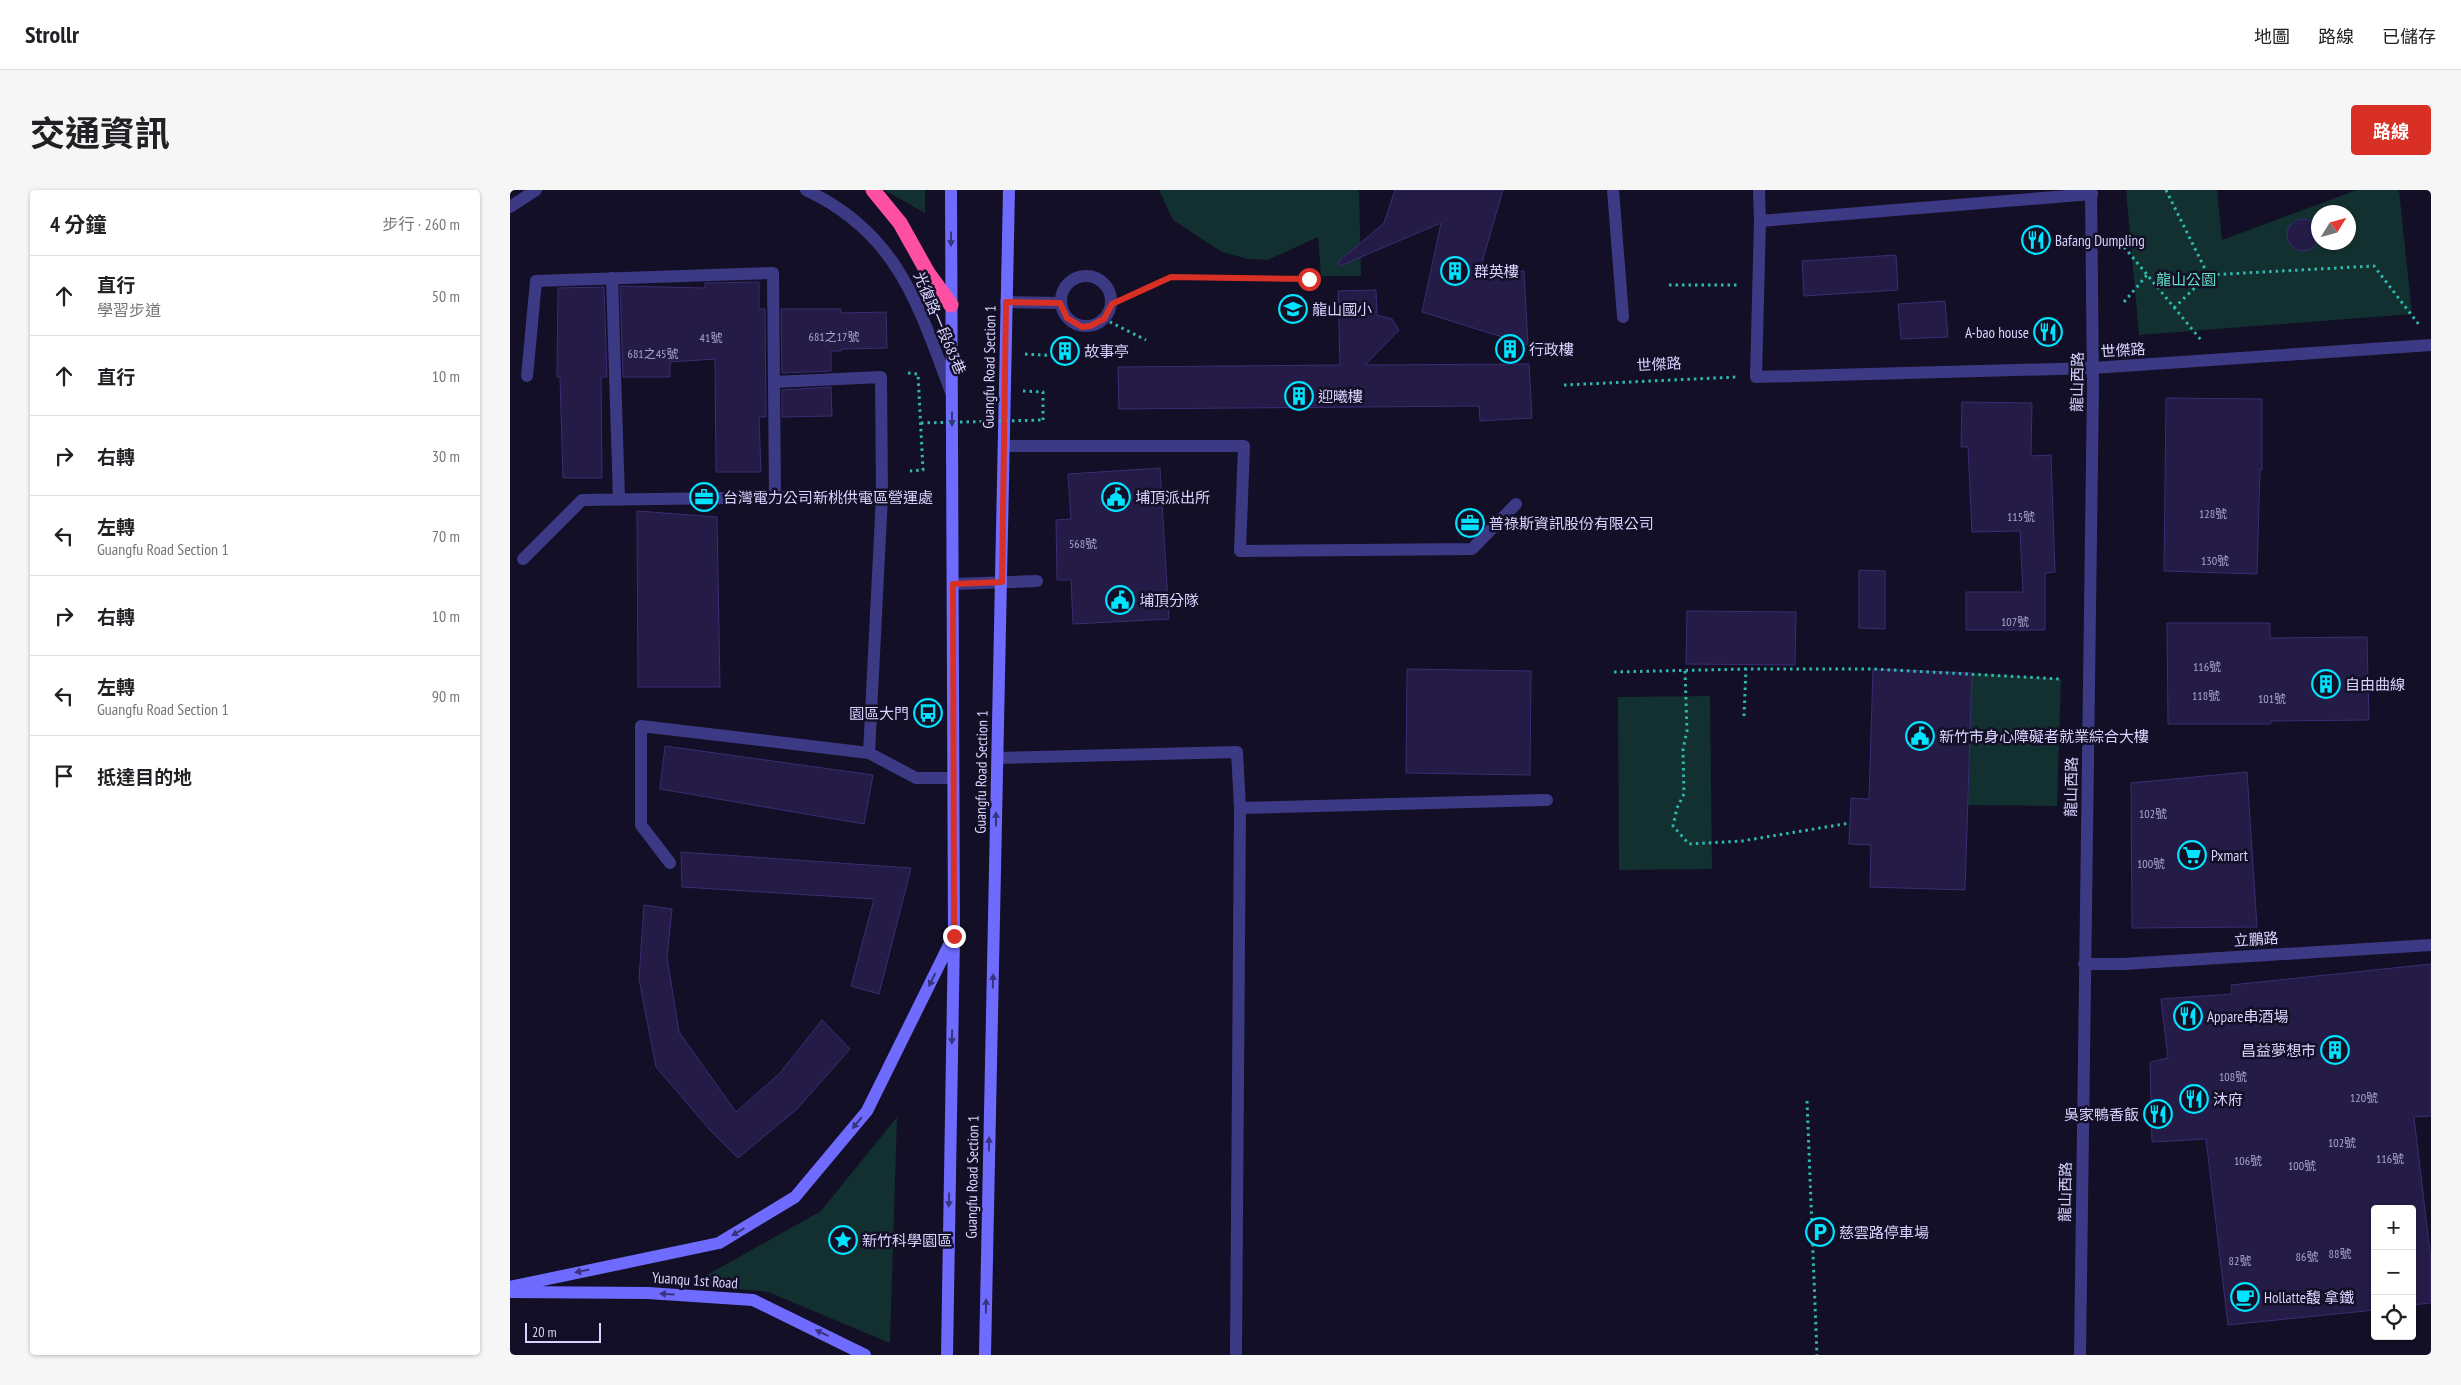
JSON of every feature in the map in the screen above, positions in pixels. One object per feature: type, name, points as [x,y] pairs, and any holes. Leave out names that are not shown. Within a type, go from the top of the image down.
[{"type":"highway","points":[[873,190],[900,223],[928,273],[951,305]]},
{"type":"main road","name":"Guangfu Road Section 1","points":[[947,1355],[954,936],[951,190]]},
{"type":"main road","name":"Guangfu Road Section 1","points":[[985,1355],[1002,582],[1008,190]]},
{"type":"main road","points":[[510,1287],[719,1244],[795,1197],[867,1111],[954,936]]},
{"type":"main road","name":"Yuanqu 1st Road","points":[[510,1292],[648,1293],[753,1300],[865,1355]]},
{"type":"street","points":[[510,207],[536,190]]},
{"type":"street","name":"光復路一段683巷","points":[[806,190],[840,210],[871,234],[899,269],[923,318],[952,393]]},
{"type":"street","points":[[1613,190],[1622,318]]},
{"type":"street","points":[[1756,376],[1759,190]]},
{"type":"street","points":[[1760,221],[2091,192]]},
{"type":"street","name":"龍山西路","points":[[2080,1355],[2093,368],[2091,192]]},
{"type":"street","points":[[527,376],[536,281],[773,273],[775,498]]},
{"type":"street","points":[[1086,275],[1102,281],[1108,288],[1112,304],[1104,319],[1098,324],[1082,327],[1067,318],[1060,303],[1061,295],[1070,281],[1086,275]]},
{"type":"street","points":[[612,278],[619,499]]},
{"type":"street","points":[[1006,302],[1060,303]]},
{"type":"street","name":"世傑路","points":[[1756,376],[2093,368],[2431,345]]},
{"type":"street","points":[[774,382],[881,377],[882,496],[869,753]]},
{"type":"street","points":[[1004,446],[1244,446],[1240,551],[1472,549],[1516,504]]},
{"type":"street","points":[[523,559],[582,500],[882,496]]},
{"type":"street","points":[[953,584],[1037,581]]},
{"type":"street","points":[[670,863],[641,825],[641,726],[869,753],[916,778],[953,778]]},
{"type":"street","points":[[998,758],[1237,752],[1240,808],[1236,1352]]},
{"type":"street","points":[[1240,808],[1547,800]]},
{"type":"street","name":"立鵬路","points":[[2084,964],[2123,964],[2431,945]]},
{"type":"path","points":[[2166,190],[2208,275]]},
{"type":"path","points":[[2120,242],[2201,340]]},
{"type":"path","points":[[2174,308],[2208,275],[2374,266],[2422,329]]},
{"type":"path","points":[[2124,302],[2147,275]]},
{"type":"path","points":[[1112,304],[1171,277],[1309,279]]},
{"type":"path","points":[[1669,284],[1758,285]]},
{"type":"path","points":[[1104,319],[1146,340]]},
{"type":"path","points":[[1020,354],[1059,356]]},
{"type":"path","points":[[908,374],[918,374],[923,470],[910,471]]},
{"type":"path","name":"世傑路","points":[[1564,385],[1756,376]]},
{"type":"path","points":[[920,423],[1043,420],[1043,392],[1018,391]]},
{"type":"path","points":[[1744,716],[1746,669]]},
{"type":"path","points":[[1614,672],[1873,669],[2061,678]]},
{"type":"path","points":[[1685,671],[1687,731],[1683,749],[1684,794],[1677,808],[1673,826],[1689,844],[1742,841],[1850,823]]},
{"type":"path","points":[[1807,1101],[1817,1355]]},
{"type":"green space","points":[[884,190],[925,190],[925,213]]},
{"type":"green space","points":[[1159,190],[1359,190],[1361,276],[1321,276],[1318,237],[1268,260],[1248,259],[1222,252],[1173,220]]},
{"type":"green space","name":"龍山公園","points":[[2126,190],[2217,190],[2222,240],[2311,207],[2311,250],[2356,250],[2356,205],[2316,205],[2357,190],[2399,190],[2412,314],[2139,335]]},
{"type":"green space","points":[[1972,673],[2061,679],[2057,806],[1968,805]]},
{"type":"green space","points":[[1710,696],[1712,869],[1619,870],[1618,697]]},
{"type":"green space","points":[[897,1117],[890,1343],[768,1292],[691,1284],[821,1211]]},
{"type":"building","points":[[1395,190],[1503,190],[1479,273],[1524,271],[1528,345],[1422,312],[1441,223],[1340,266],[1338,262],[1384,223]]},
{"type":"building","points":[[2297,220],[2311,222],[2311,248],[2303,251],[2297,250],[2288,241],[2288,229]]},
{"type":"building","points":[[1896,255],[1898,290],[1804,296],[1802,261]]},
{"type":"building","points":[[759,282],[759,309],[765,309],[766,417],[759,417],[761,472],[716,472],[715,359],[670,362],[670,377],[623,377],[620,286],[705,288],[705,283]]},
{"type":"building","points":[[604,287],[607,377],[601,377],[602,478],[563,478],[560,377],[557,377],[558,288]]},
{"type":"building","name":"迎曦樓","points":[[1376,290],[1377,315],[1392,319],[1399,330],[1365,365],[1529,364],[1532,418],[1480,421],[1479,406],[1119,409],[1118,367],[1340,365],[1338,291]]},
{"type":"building","points":[[1945,301],[1948,337],[1901,339],[1898,304]]},
{"type":"building","points":[[781,309],[841,309],[841,313],[886,312],[887,348],[831,351],[831,371],[782,373]]},
{"type":"building","points":[[831,387],[832,416],[782,417],[782,390]]},
{"type":"building","points":[[2166,398],[2262,399],[2262,470],[2260,470],[2257,574],[2164,571]]},
{"type":"building","points":[[1962,402],[2032,403],[2031,456],[2051,455],[2055,572],[2045,573],[2045,630],[1966,630],[1966,592],[2023,592],[2020,531],[1972,532],[1968,447],[1961,447]]},
{"type":"building","points":[[1160,468],[1169,619],[1073,624],[1071,580],[1057,580],[1056,520],[1071,519],[1068,474]]},
{"type":"building","points":[[637,511],[717,517],[720,687],[638,687]]},
{"type":"building","points":[[1859,570],[1885,571],[1885,629],[1859,628]]},
{"type":"building","points":[[1687,611],[1796,612],[1795,665],[1686,664]]},
{"type":"building","points":[[2167,623],[2270,623],[2270,638],[2367,637],[2369,720],[2271,721],[2271,724],[2168,724]]},
{"type":"building","points":[[1407,669],[1531,671],[1530,775],[1406,773]]},
{"type":"building","name":"新竹市身心障礙者就業綜合大樓","points":[[1873,669],[1972,673],[1965,890],[1870,887],[1871,845],[1849,844],[1851,798],[1869,799]]},
{"type":"building","points":[[665,746],[873,775],[864,824],[660,789]]},
{"type":"building","name":"Pxmart","points":[[2247,772],[2257,927],[2132,928],[2131,783]]},
{"type":"building","points":[[681,852],[911,868],[879,994],[851,986],[874,899],[682,887]]},
{"type":"building","points":[[644,905],[672,909],[667,957],[679,1032],[736,1112],[780,1073],[822,1020],[850,1049],[797,1109],[738,1158],[710,1130],[656,1067],[639,979]]},
{"type":"building","points":[[2431,964],[2431,1116],[2414,1117],[2431,1261],[2431,1303],[2416,1305],[2416,1205],[2371,1205],[2371,1310],[2228,1325],[2206,1139],[2152,1142],[2150,1062],[2168,1058],[2161,999],[2232,994],[2231,985]]},
{"type":"place","name":"Bafang Dumpling","points":[[2036,240]]},
{"type":"place","name":"群英樓","points":[[1455,271]]},
{"type":"place","name":"龍山國小","points":[[1293,309]]},
{"type":"place","name":"A-bao house","points":[[2048,332]]},
{"type":"place","name":"行政樓","points":[[1510,349]]},
{"type":"place","name":"故事亭","points":[[1065,351]]},
{"type":"place","name":"迎曦樓","points":[[1299,396]]},
{"type":"place","name":"台灣電力公司新桃供電區營運處","points":[[704,497]]},
{"type":"place","name":"埔頂派出所","points":[[1116,497]]},
{"type":"place","name":"普祿斯資訊股份有限公司","points":[[1470,523]]},
{"type":"place","name":"埔頂分隊","points":[[1120,600]]},
{"type":"place","name":"自由曲線","points":[[2326,684]]},
{"type":"place","name":"園區大門","points":[[928,713]]},
{"type":"place","name":"新竹市身心障礙者就業綜合大樓","points":[[1920,736]]},
{"type":"place","name":"Pxmart","points":[[2192,855]]},
{"type":"place","name":"Appare串酒場","points":[[2188,1016]]},
{"type":"place","name":"昌益夢想市","points":[[2335,1050]]},
{"type":"place","name":"沐府","points":[[2194,1099]]},
{"type":"place","name":"吳家鴨香飯","points":[[2158,1114]]},
{"type":"place","name":"慈雲路停車場","points":[[1820,1232]]},
{"type":"place","name":"新竹科學園區","points":[[843,1240]]},
{"type":"place","name":"Hollatte馥 拿鐵","points":[[2245,1297]]},
{"type":"route","points":[[954,936],[953,584],[1002,582],[1006,302],[1060,303],[1062,311],[1067,318],[1074,324],[1082,327],[1098,324],[1109,312],[1112,304],[1171,277],[1309,279]]}]
